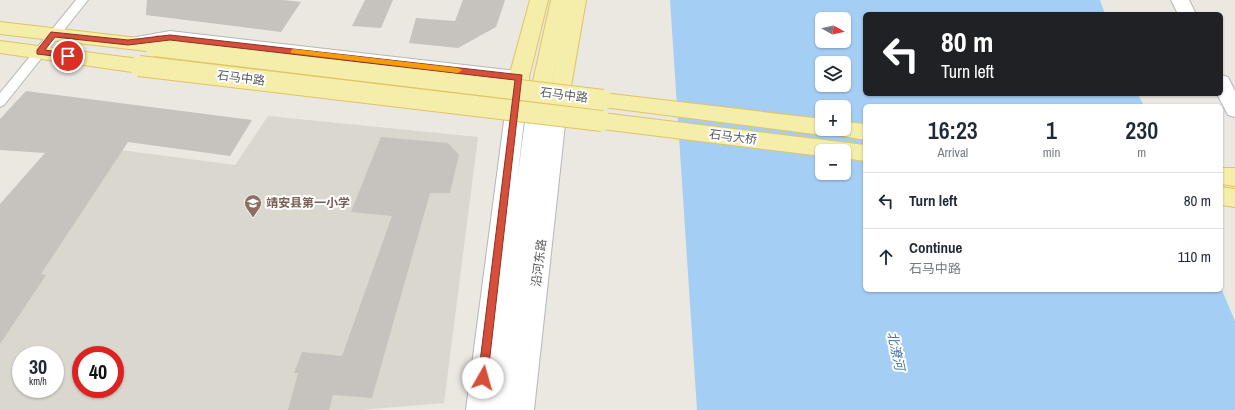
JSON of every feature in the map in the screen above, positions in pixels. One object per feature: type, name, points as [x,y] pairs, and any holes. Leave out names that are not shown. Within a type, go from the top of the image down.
[{"type":"main road","points":[[479,410],[520,77],[539,0]]},
{"type":"main road","points":[[501,410],[548,104],[560,0]]},
{"type":"main road","points":[[548,104],[577,0]]},
{"type":"main road","points":[[1180,0],[1186,12]]},
{"type":"main road","name":"石马中路","points":[[0,28],[155,46],[548,104],[602,121]]},
{"type":"main road","points":[[128,43],[170,37],[520,77]]},
{"type":"main road","name":"石马中路","points":[[0,48],[139,66],[548,104],[603,100]]},
{"type":"main road","points":[[1223,86],[1235,110]]},
{"type":"main road","name":"石马大桥","points":[[603,100],[815,126]]},
{"type":"main road","name":"沿河东路","points":[[521,410],[548,104]]},
{"type":"main road","name":"石马大桥","points":[[602,121],[863,153]]},
{"type":"main road","points":[[851,130],[863,132]]},
{"type":"main road","points":[[1223,176],[1235,177]]},
{"type":"main road","points":[[1223,196],[1235,198]]},
{"type":"lane","points":[[0,102],[82,0]]},
{"type":"shaded area","name":"靖安县第一小学","points":[[268,116],[478,137],[444,403],[361,410],[0,410],[0,272],[90,146],[235,165]]},
{"type":"water","name":"北潦河","points":[[670,0],[1100,0],[1104,12],[863,12],[863,96],[1139,96],[1143,104],[863,104],[863,292],[1223,292],[1235,321],[1235,410],[697,410]]},
{"type":"building","points":[[147,0],[283,0],[301,2],[281,32],[146,15]]},
{"type":"building","points":[[365,0],[393,0],[381,28],[352,26]]},
{"type":"building","points":[[463,0],[505,0],[496,27],[458,48],[409,43],[416,18],[455,21]]},
{"type":"building","points":[[26,91],[252,120],[230,156],[128,142],[41,274],[46,275],[0,344],[0,204],[45,153],[0,150],[0,119]]},
{"type":"building","points":[[381,137],[448,143],[459,155],[450,193],[430,193],[372,398],[333,395],[329,410],[288,410],[298,373],[294,373],[302,352],[342,356],[392,216],[351,212]]},
{"type":"slow traffic","points":[[294,51],[458,70]]},
{"type":"place","name":"靖安县第一小学","points":[[253,218]]},
{"type":"route","points":[[68,56],[39,52],[54,34],[128,43],[170,37],[520,77],[483,378]]}]
